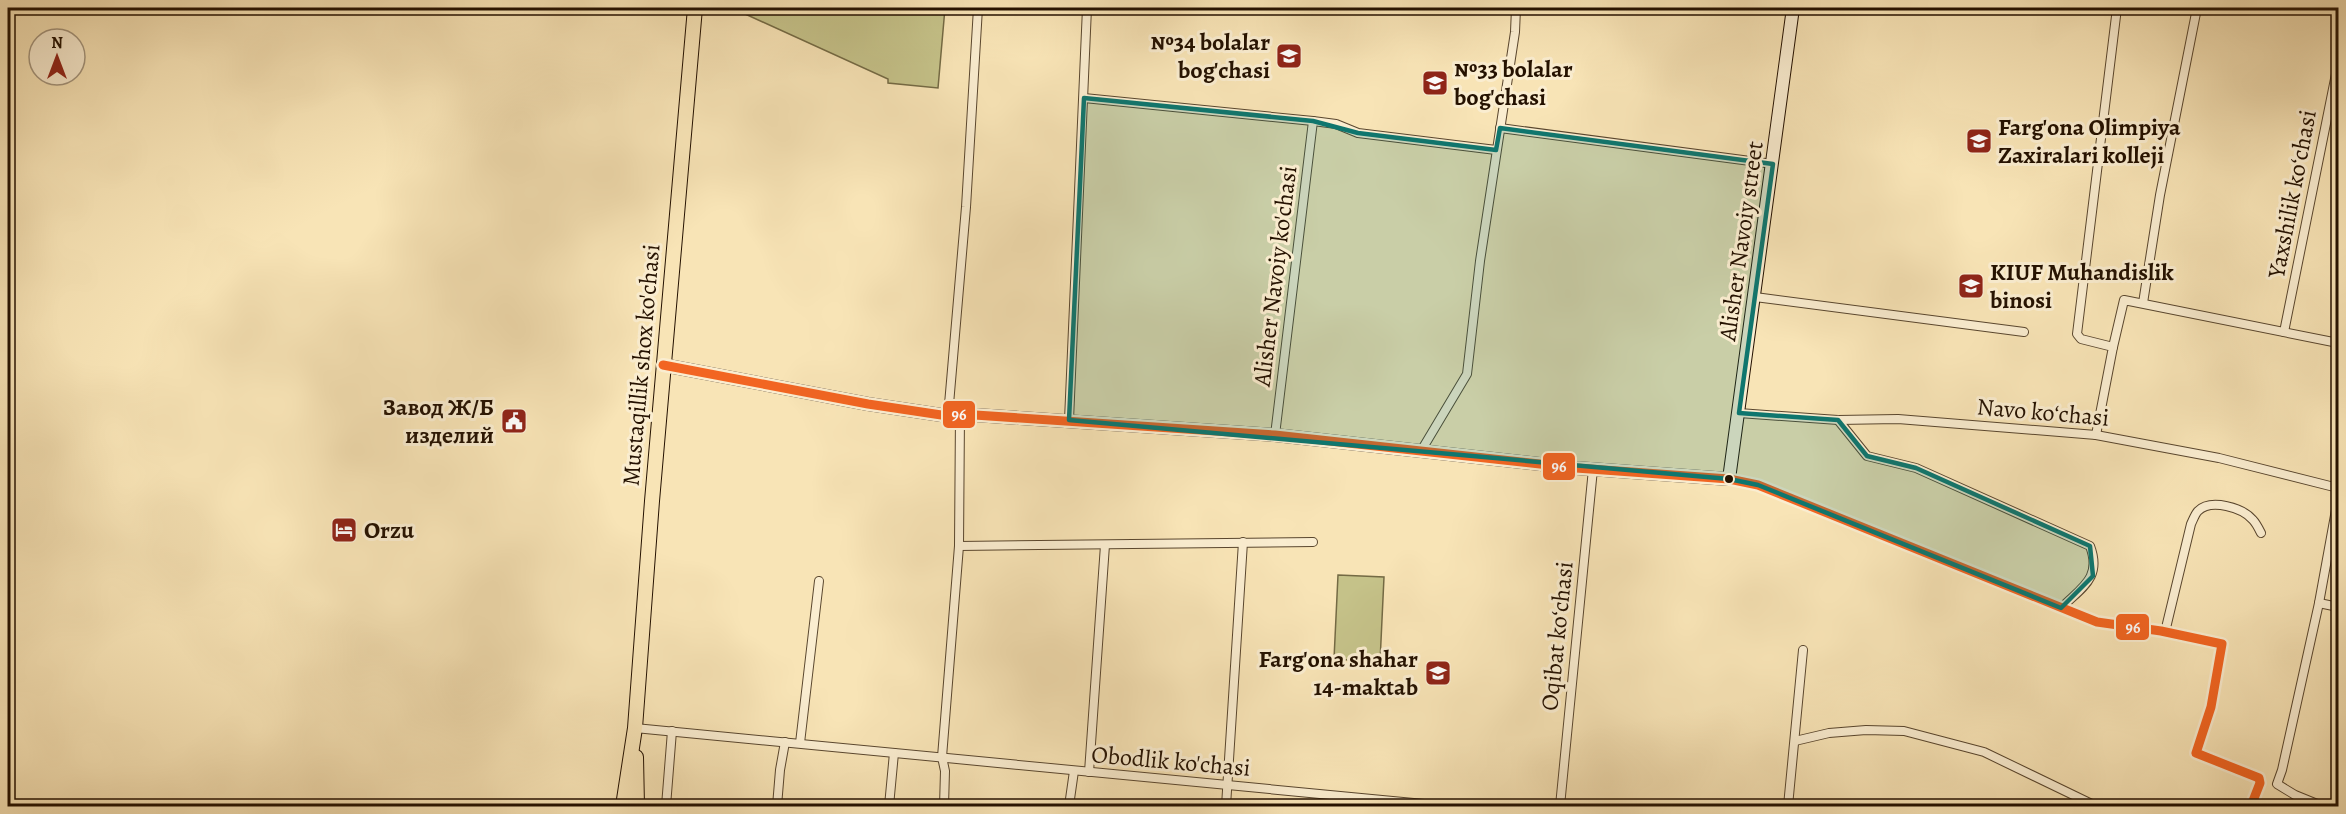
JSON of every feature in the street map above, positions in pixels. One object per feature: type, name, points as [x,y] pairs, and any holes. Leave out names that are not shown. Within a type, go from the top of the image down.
[{"type":"main road","name":"Mustaqillik shox ko'chasi","points":[[623,807],[635,728],[663,365],[695,8]]},
{"type":"main road","name":"Mustaqillik shox ko'chasi","points":[[635,728],[637,807]]},
{"type":"street","points":[[944,807],[945,771],[942,757],[959,546],[954,415],[978,8]]},
{"type":"street","points":[[1069,420],[1087,8]]},
{"type":"street","points":[[1421,451],[1467,374],[1480,261],[1515,32],[1516,8]]},
{"type":"street","name":"Alisher Navoiy street","points":[[1729,479],[1793,8]]},
{"type":"street","points":[[2113,347],[2081,339],[2077,334],[2117,8]]},
{"type":"street","points":[[2143,303],[2160,195],[2197,8]]},
{"type":"street","name":"Yaxshilik koʻchasi","points":[[2284,332],[2338,64]]},
{"type":"street","points":[[1084,98],[1313,121],[1336,124],[1358,133],[1496,150]]},
{"type":"street","name":"Alisher Navoiy ko'chasi","points":[[1275,435],[1313,121]]},
{"type":"street","points":[[1500,128],[1773,164]]},
{"type":"street","points":[[1755,297],[2024,332]]},
{"type":"street","points":[[2096,435],[2124,300],[2338,343]]},
{"type":"street","points":[[663,365],[868,404],[954,415],[1069,420],[1275,435],[1593,469],[1729,479],[1758,485],[2097,622],[2165,632],[2222,644],[2211,707],[2196,753],[2259,778],[2260,783],[2251,807]]},
{"type":"street","name":"Navo koʻchasi","points":[[1739,413],[1838,420],[1898,418],[2096,435],[2219,458],[2338,488]]},
{"type":"street","points":[[1838,420],[1867,456],[1916,468],[2090,546],[2095,559],[2093,576],[2061,608]]},
{"type":"street","name":"Oqibat koʻchasi","points":[[1560,807],[1593,469]]},
{"type":"street","points":[[2322,807],[2277,784],[2319,603],[2338,499]]},
{"type":"street","points":[[2165,632],[2191,524],[2198,512],[2204,507],[2218,506],[2236,509],[2253,519],[2261,533]]},
{"type":"street","points":[[1226,807],[1243,542]]},
{"type":"street","points":[[959,546],[1313,542]]},
{"type":"street","points":[[1089,772],[1105,545]]},
{"type":"street","points":[[800,743],[819,580]]},
{"type":"street","points":[[2319,603],[2338,608]]},
{"type":"street","points":[[1788,807],[1803,650]]},
{"type":"street","name":"Obodlik ko'chasi","points":[[635,728],[1445,807]]},
{"type":"street","points":[[1795,741],[1829,733],[1866,730],[1904,731],[1984,752],[2096,807]]},
{"type":"street","points":[[666,807],[672,731]]},
{"type":"street","points":[[777,807],[785,742]]},
{"type":"street","points":[[889,807],[894,753]]},
{"type":"street","points":[[1069,807],[1074,771]]},
{"type":"highlighted area","points":[[1084,98],[1313,121],[1358,133],[1496,150],[1500,128],[1773,164],[1739,413],[1838,420],[1867,456],[1916,468],[2090,546],[2093,576],[2061,608],[1758,485],[1729,479],[1069,420]]},
{"type":"shaded area","points":[[732,8],[945,8],[938,88],[888,83],[888,79]]},
{"type":"shaded area","points":[[1338,575],[1384,577],[1380,662],[1334,659]]},
{"type":"transit line","name":"96","points":[[663,365],[868,404],[948,416],[960,414],[1275,435],[1576,468],[1729,479],[1758,485],[2097,622],[2161,631],[2222,644],[2211,707],[2196,753],[2259,778],[2260,783],[2251,806]]},
{"type":"place","name":"№34 bolalar bog'chasi","points":[[1289,56]]},
{"type":"place","name":"№33 bolalar bog'chasi","points":[[1435,83]]},
{"type":"place","name":"Farg'ona Olimpiya Zaxiralari kolleji","points":[[1979,141]]},
{"type":"place","name":"KIUF Muhandislik binosi","points":[[1971,286]]},
{"type":"place","name":"Завод Ж/Б изделий","points":[[514,421]]},
{"type":"place","name":"Orzu","points":[[344,530]]},
{"type":"place","name":"Farg'ona shahar 14-maktab","points":[[1438,673]]}]
